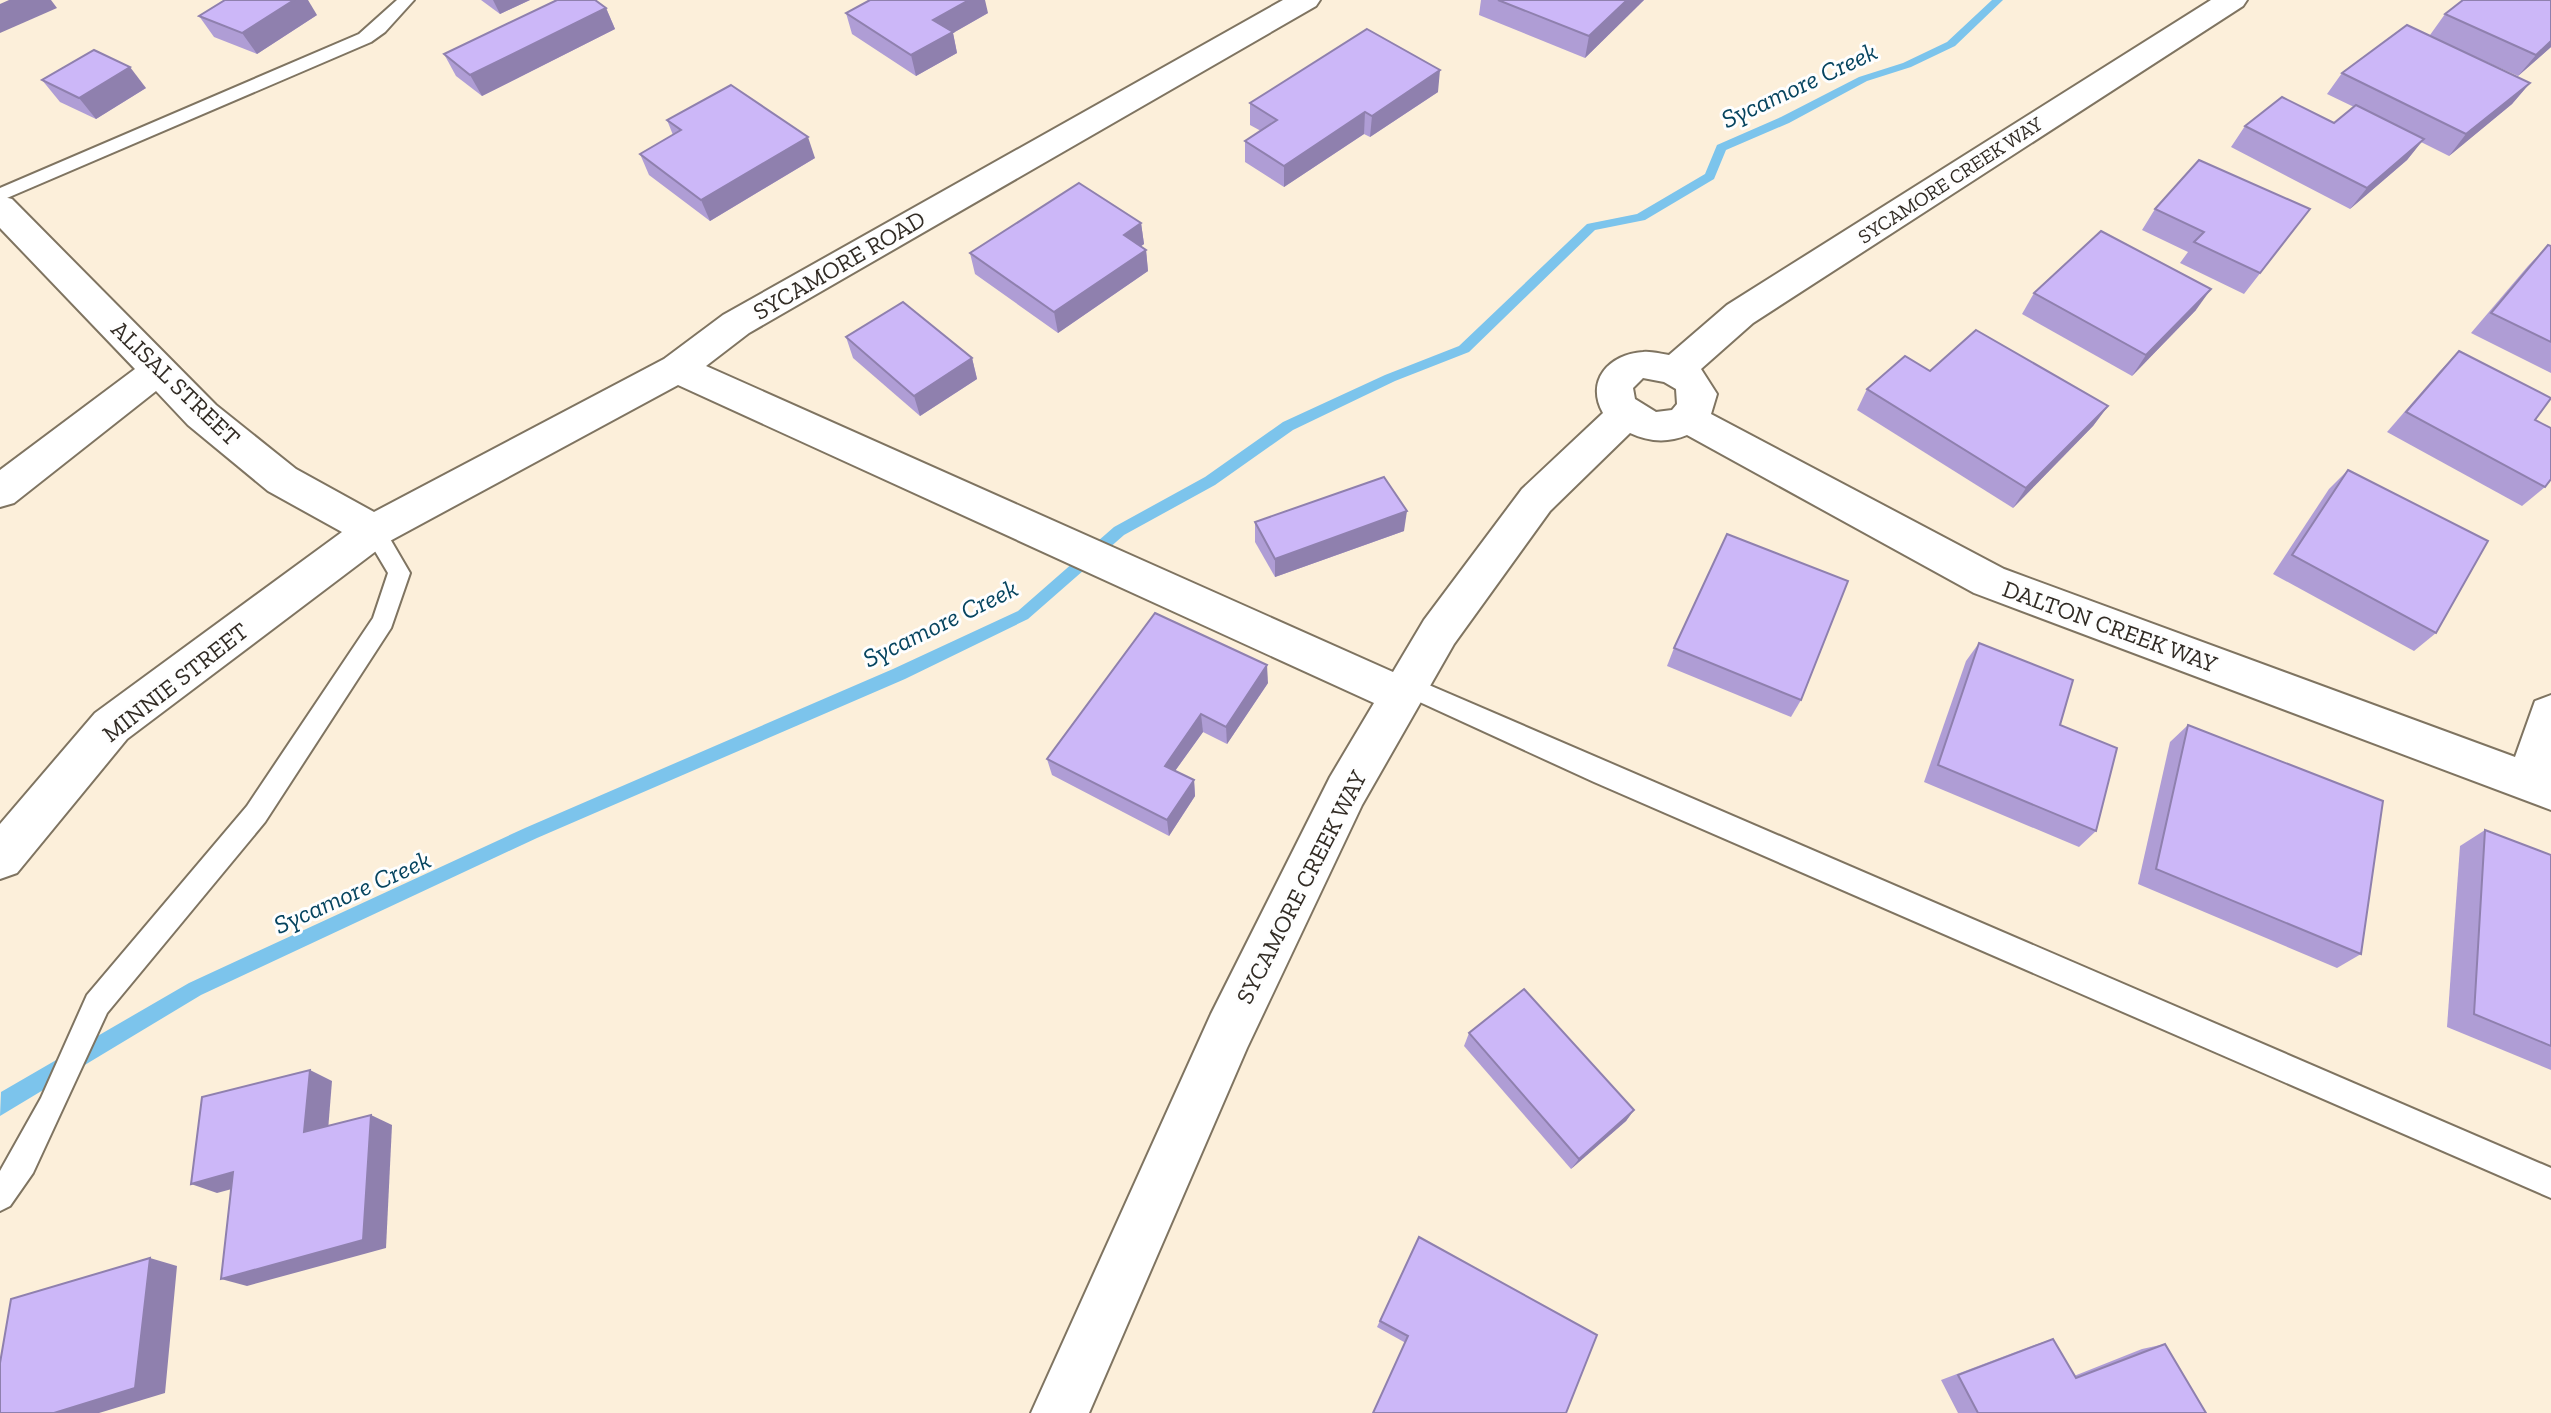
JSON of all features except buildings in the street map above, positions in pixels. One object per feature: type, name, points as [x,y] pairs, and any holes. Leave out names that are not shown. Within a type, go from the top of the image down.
[{"type":"street","name":"SYCAMORE ROAD","points":[[374,531],[677,369],[736,324],[1305,0]]},
{"type":"street","name":"SYCAMORE CREEK WAY","points":[[1676,370],[1740,314],[2232,0]]},
{"type":"street","name":"ALISAL STREET","points":[[0,207],[202,415],[282,480],[374,531]]},
{"type":"street","points":[[1643,365],[1676,370],[1698,392],[1697,409],[1689,419],[1675,425],[1649,426],[1626,414],[1616,402],[1613,390],[1622,373],[1643,365]]},
{"type":"street","points":[[677,369],[1122,569],[1405,691]]},
{"type":"street","points":[[0,492],[133,387],[160,371]]},
{"type":"street","name":"SYCAMORE CREEK WAY","points":[[1060,1413],[1229,1031],[1346,791],[1439,632],[1536,500],[1626,414]]},
{"type":"street","name":"DALTON CREEK WAY","points":[[1689,419],[1989,581],[2540,786]]},
{"type":"street","name":"MINNIE STREET","points":[[0,858],[111,726],[374,531]]},
{"type":"street","points":[[2540,786],[2551,714]]},
{"type":"lane","points":[[0,195],[365,38],[406,0]]},
{"type":"lane","points":[[0,1196],[23,1163],[94,1012],[256,814],[383,621],[399,573],[374,531]]},
{"type":"lane","points":[[1405,691],[2319,1080],[2551,1183]]},
{"type":"waterway","name":"Sycamore Creek","points":[[0,1107],[8,1099],[195,989],[531,833],[899,674],[1023,615],[1119,531],[1210,481],[1288,426],[1390,378],[1464,349],[1591,227],[1641,217],[1710,176],[1721,148],[1785,120],[1863,79],[1907,65],[1951,44],[1998,0]]}]
